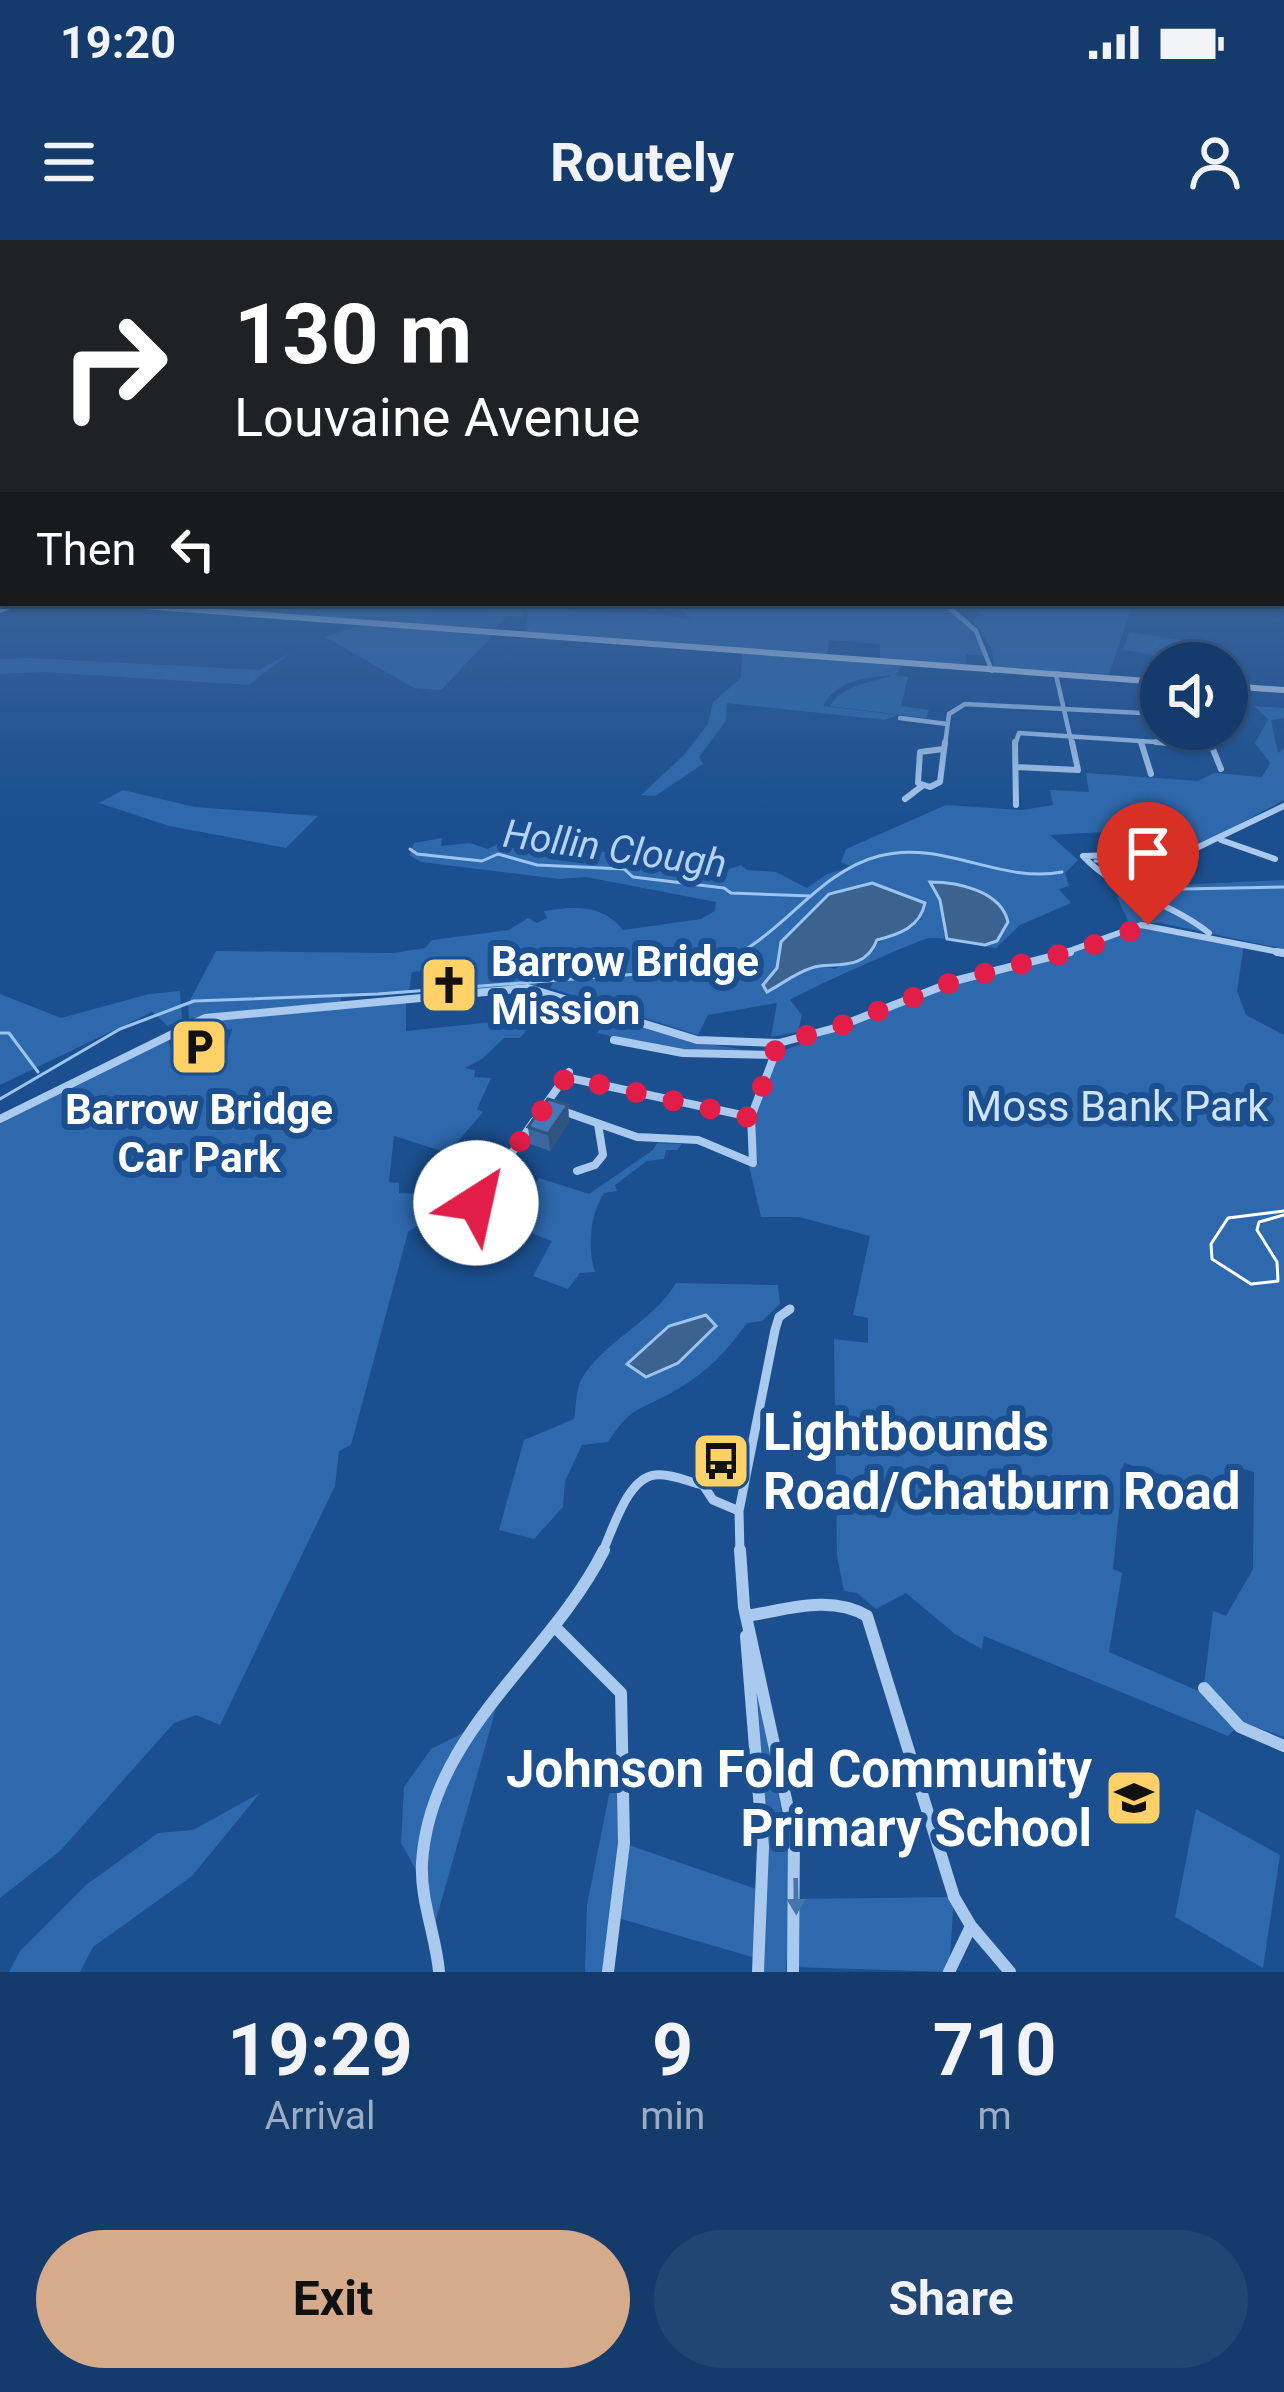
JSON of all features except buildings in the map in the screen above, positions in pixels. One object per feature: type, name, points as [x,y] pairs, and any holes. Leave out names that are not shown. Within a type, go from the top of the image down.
[{"type":"street","points":[[833,659],[1140,681]]},
{"type":"street","points":[[990,659],[992,671]]},
{"type":"street","points":[[1016,767],[1078,770],[1057,675]]},
{"type":"street","points":[[1248,687],[1284,690]]},
{"type":"street","points":[[905,798],[922,785],[940,782],[952,710],[974,702],[1140,712]]},
{"type":"street","points":[[900,718],[947,724]]},
{"type":"street","points":[[1016,805],[1016,734],[1140,741]]},
{"type":"street","points":[[922,785],[915,778],[920,752],[943,749]]},
{"type":"street","points":[[1144,750],[1151,774]]},
{"type":"street","points":[[1214,750],[1221,770]]},
{"type":"street","points":[[1212,936],[1193,917],[1119,888],[1083,856],[1178,854],[1221,840],[1284,806]]},
{"type":"street","points":[[1271,813],[1284,820]]},
{"type":"street","points":[[1221,840],[1264,860],[1275,859]]},
{"type":"street","points":[[1178,854],[1192,870]]},
{"type":"street","points":[[0,1119],[201,1019],[528,988],[697,1040],[778,1043],[835,1028],[958,980],[1085,948],[1141,925],[1284,952]]},
{"type":"street","points":[[614,1040],[683,1053],[775,1054]]},
{"type":"street","points":[[546,1105],[642,1138],[687,1138],[753,1163],[751,1118],[778,1043]]},
{"type":"street","points":[[476,1203],[567,1075],[751,1118]]},
{"type":"street","points":[[577,1171],[595,1165],[603,1155],[598,1123]]},
{"type":"street","points":[[758,1972],[763,1847],[739,1511],[778,1317],[790,1309]]},
{"type":"street","points":[[703,1485],[716,1473],[747,1468]]},
{"type":"street","points":[[439,1972],[422,1864],[429,1822],[466,1739],[555,1627],[594,1569],[642,1479],[658,1474],[703,1485],[713,1500],[739,1511]]},
{"type":"street","points":[[746,1616],[841,1604],[867,1616],[954,1897],[970,1926],[1010,1972]]},
{"type":"street","points":[[746,1616],[794,1836],[793,1972]]},
{"type":"street","points":[[555,1627],[621,1694],[624,1843],[608,1972]]},
{"type":"street","points":[[1204,1688],[1240,1726],[1284,1746]]},
{"type":"street","points":[[950,1972],[970,1926]]},
{"type":"green space","points":[[0,659],[45,659],[259,670],[283,659],[249,685],[43,672],[0,674]]},
{"type":"green space","points":[[363,659],[471,659],[441,690],[414,688]]},
{"type":"green space","points":[[742,659],[902,666],[895,675],[908,677],[901,706],[929,710],[926,718],[830,706],[850,689],[892,675],[844,686],[823,706],[898,715],[885,720],[727,703],[726,721],[699,757],[703,764],[655,796],[641,795],[685,754],[708,724],[713,702],[741,678]]},
{"type":"green space","points":[[966,659],[967,666],[880,660]]},
{"type":"green space","points":[[993,659],[1114,659],[1109,674],[994,667]]},
{"type":"green space","points":[[1254,706],[1284,708],[1284,718],[1271,720],[1278,753],[1284,748],[1284,800],[1198,846],[1178,851],[1108,851],[1163,842],[1142,830],[1050,835],[1078,860],[1065,873],[1069,886],[1059,889],[1071,903],[1020,925],[996,948],[930,938],[816,987],[790,1000],[802,1015],[798,1032],[771,1037],[777,1003],[708,1015],[698,1035],[550,988],[562,966],[548,956],[528,966],[537,985],[468,990],[469,975],[462,967],[412,972],[409,991],[341,998],[340,1007],[406,999],[406,1031],[502,1021],[529,1012],[534,1021],[520,1038],[504,1038],[465,1068],[475,1070],[474,1077],[491,1078],[477,1109],[483,1112],[448,1153],[394,1136],[389,1182],[399,1183],[399,1193],[426,1194],[426,1221],[408,1232],[351,1445],[339,1451],[335,1486],[220,1725],[196,1715],[174,1723],[60,1851],[0,1898],[0,1121],[168,1040],[174,1057],[226,1051],[232,1029],[190,1032],[188,1004],[216,951],[394,953],[425,948],[432,940],[509,930],[528,918],[537,923],[547,918],[544,911],[555,909],[597,911],[623,930],[701,919],[715,911],[716,902],[586,877],[560,879],[421,862],[409,855],[414,843],[442,838],[441,846],[470,843],[488,849],[504,841],[512,848],[558,845],[726,870],[741,865],[747,870],[776,872],[807,888],[827,874],[852,867],[841,862],[846,849],[946,805],[1022,810],[1053,805],[1050,790],[1089,792],[1086,773],[1198,781],[1214,773],[1262,777],[1270,763],[1255,743],[1268,719]],"holes":[[[934,881],[987,895],[944,934],[940,900],[930,884]],[[872,883],[922,919],[835,969],[822,966],[764,985],[777,968],[781,942],[829,894]]]},
{"type":"green space","points":[[123,790],[195,807],[318,816],[286,848],[169,826],[99,803]]},
{"type":"green space","points":[[1284,880],[1284,949],[1161,923],[1129,923],[1117,897],[1177,885]]},
{"type":"green space","name":"Moss Bank Park","points":[[1141,925],[1244,945],[1237,991],[1246,1015],[1284,1035],[1284,1737],[1242,1722],[1228,1736],[984,1636],[982,1649],[955,1634],[906,1593],[876,1609],[857,1593],[844,1591],[837,1556],[834,1339],[868,1343],[868,1318],[853,1315],[870,1236],[799,1217],[761,1217],[749,1166],[758,1162],[751,1117],[777,1049],[785,1050],[959,983]],"holes":[[[1124,1463],[1221,1493],[1227,1464],[1254,1472],[1253,1569],[1226,1616],[1213,1611],[1203,1693],[1109,1652],[1122,1573],[1113,1569]]]},
{"type":"green space","points":[[180,991],[182,1019],[168,1026],[152,1012],[0,1085],[0,994],[61,1018],[149,994]]},
{"type":"green space","points":[[609,1017],[694,1042],[746,1050],[668,1049],[597,1033]]},
{"type":"green space","points":[[657,1143],[682,1144],[677,1150],[666,1150],[664,1159],[647,1161],[615,1185],[617,1191],[604,1193],[591,1232],[595,1272],[580,1273],[568,1289],[533,1276],[552,1241],[481,1214],[497,1189],[525,1200],[539,1178],[589,1194]]},
{"type":"green space","points":[[676,1283],[778,1285],[780,1304],[762,1321],[747,1323],[697,1376],[631,1414],[608,1442],[582,1445],[565,1481],[563,1507],[534,1539],[499,1530],[524,1440],[574,1419],[579,1384],[590,1367]]},
{"type":"green space","points":[[756,1675],[787,1843],[791,1893],[786,1972],[764,1972],[768,1854]]},
{"type":"green space","points":[[499,1698],[432,1934],[424,1884],[401,1843],[404,1787],[431,1749],[475,1727]]},
{"type":"green space","points":[[623,1725],[623,1843],[762,1891],[759,1959],[618,1918],[605,1972],[585,1972],[587,1905]]},
{"type":"green space","points":[[260,1793],[192,1876],[93,1947],[80,1972],[9,1972],[20,1951],[86,1885],[158,1833],[193,1830]]},
{"type":"green space","points":[[1196,1809],[1280,1855],[1263,1968],[1175,1917]]},
{"type":"green space","points":[[954,1897],[949,1972],[793,1967],[796,1899]]},
{"type":"shaded area","points":[[930,882],[965,886],[997,903],[1008,922],[997,941],[985,945],[947,939],[940,900]]},
{"type":"shaded area","points":[[872,883],[925,903],[914,924],[877,940],[860,960],[813,967],[767,992],[763,985],[777,968],[781,942],[829,894]]},
{"type":"shaded area","points":[[706,1315],[716,1326],[678,1363],[646,1377],[627,1364],[669,1326]]},
{"type":"waterway","name":"Hollin Clough","points":[[410,849],[417,854],[482,861],[498,854],[537,865],[624,869],[633,877],[724,888],[731,893],[811,896]]},
{"type":"waterway","points":[[811,896],[855,865],[902,852],[1016,872],[1062,872]]},
{"type":"waterway","points":[[1095,861],[1134,864],[1181,889],[1284,887]]},
{"type":"waterway","points":[[0,1099],[120,1029],[194,1001],[378,994],[702,969],[751,946],[811,896]]},
{"type":"waterway","points":[[0,1033],[9,1033],[38,1072]]},
{"type":"tram line","points":[[1284,1211],[1228,1218],[1211,1244],[1212,1259],[1251,1284],[1278,1281],[1277,1262],[1257,1230],[1259,1222],[1284,1215]]},
{"type":"place","name":"Barrow Bridge Mission","points":[[449,985]]},
{"type":"place","name":"Barrow Bridge Car Park","points":[[199,1047]]},
{"type":"place","name":"Lightbounds Road/Chatburn Road","points":[[721,1461]]},
{"type":"place","name":"Johnson Fold Community Primary School","points":[[1134,1798]]},
{"type":"route","points":[[476,1203],[566,1077],[751,1118],[778,1043],[835,1028],[958,980],[1085,948],[1148,925]]}]
